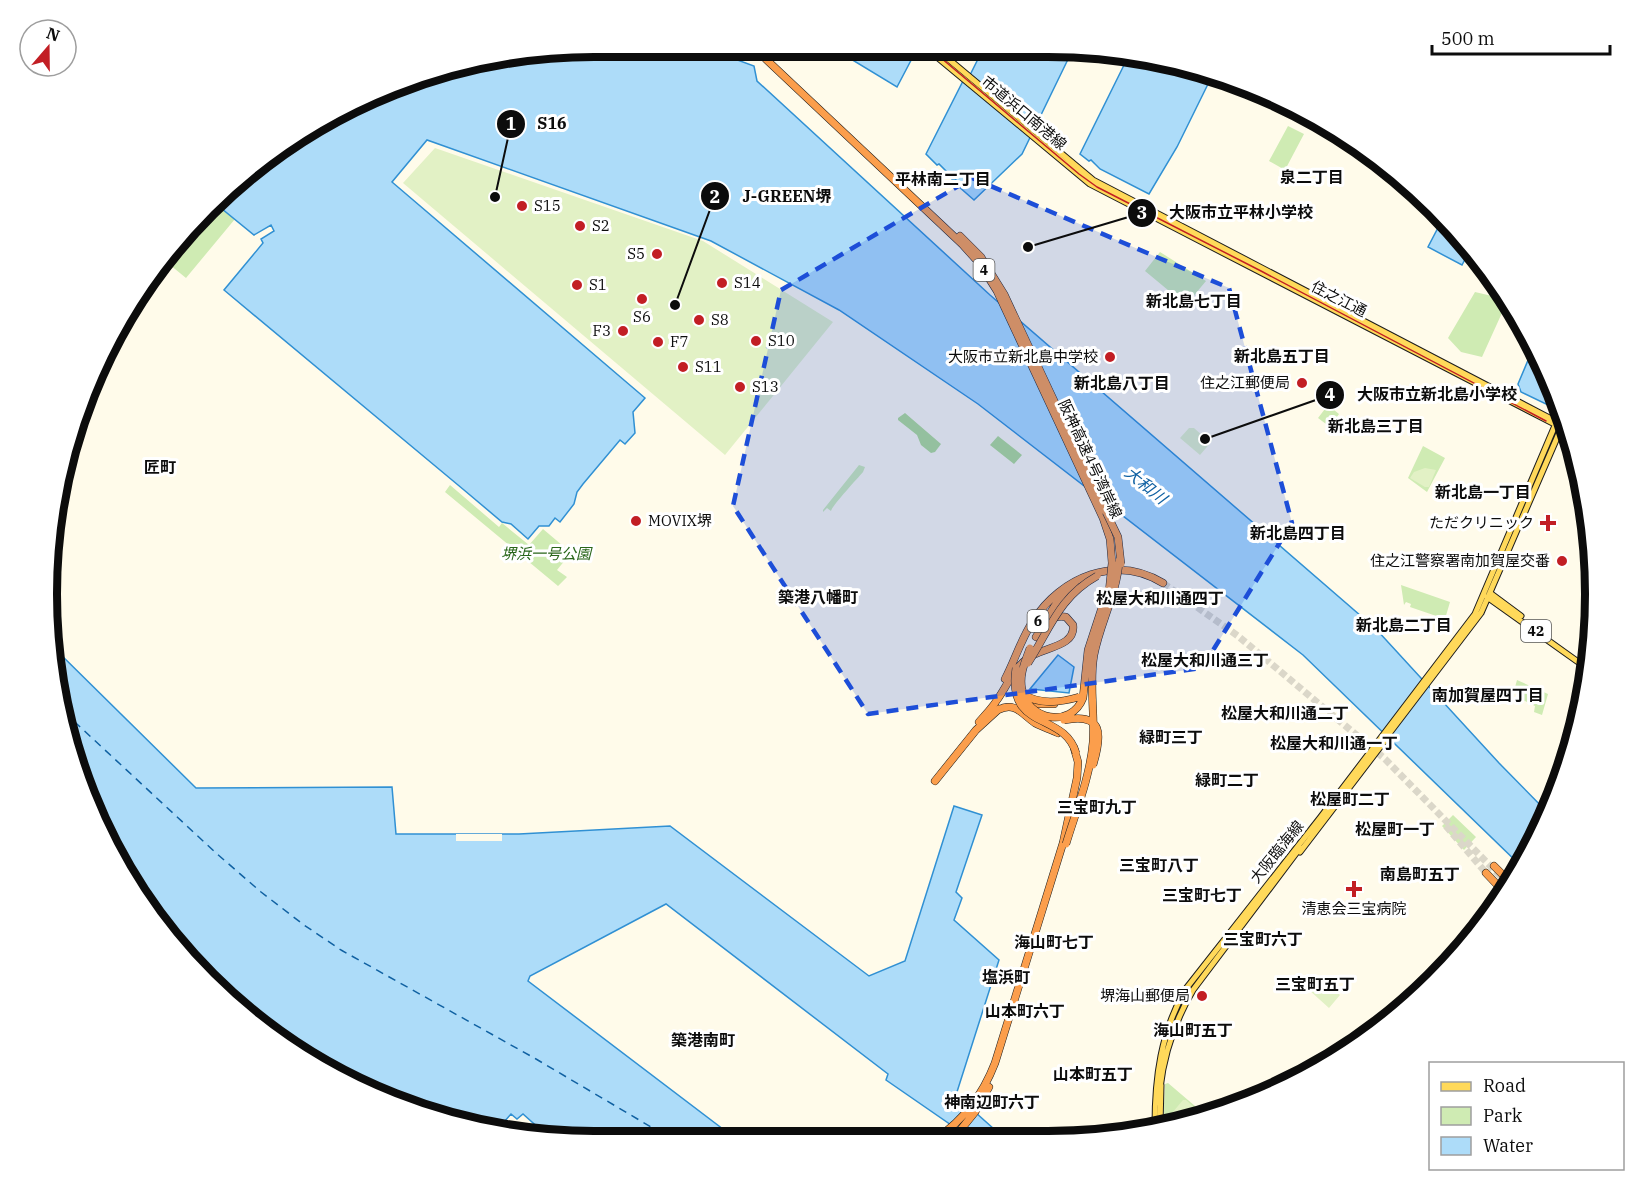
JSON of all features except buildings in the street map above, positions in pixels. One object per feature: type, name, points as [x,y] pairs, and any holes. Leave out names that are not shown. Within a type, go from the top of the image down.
[{"type":"highway","name":"阪神高速4号湾岸線","points":[[765,57],[962,244],[985,271],[997,291],[1103,518],[1112,548],[1112,575],[1089,663],[1090,729],[1087,758],[1063,843],[991,1073],[973,1105],[946,1131]]},
{"type":"highway","name":"阪神高速4号湾岸線","points":[[772,57],[964,239],[986,263],[1004,294],[1116,537],[1119,566],[1116,583],[1094,656],[1092,753],[1085,781],[996,1070],[980,1104],[959,1131]]},
{"type":"highway","name":"4","points":[[1079,697],[1086,692],[1093,679],[1099,646],[1120,574],[1120,544],[1116,529],[1106,512]]},
{"type":"highway","name":"6","points":[[1020,669],[1025,643],[1041,617],[1058,596],[1073,583],[1097,572],[1114,569],[1130,572],[1162,585]]},
{"type":"highway","name":"6","points":[[1058,718],[1038,713],[1029,705],[1024,696],[1021,675],[1030,648],[1055,605],[1065,594],[1081,582],[1098,576],[1130,572]]},
{"type":"highway","name":"4","points":[[1058,718],[1075,710],[1083,698],[1088,650],[1112,575]]},
{"type":"highway","points":[[1036,637],[1049,620],[1059,616],[1068,618],[1074,628],[1071,638],[1064,643],[1040,651],[1021,664],[983,718],[933,780],[976,730],[1020,669],[1064,603],[1078,588],[1098,576]]},
{"type":"highway","points":[[983,718],[1008,675],[1019,648],[1038,613],[1053,596],[1073,583]]},
{"type":"highway","name":"4","points":[[1030,648],[1019,679],[1020,695],[1027,708],[1036,716],[1048,721],[1086,718],[1095,724],[1099,734],[1093,767],[1069,835]]},
{"type":"highway","points":[[1020,669],[1018,687],[1029,698],[1053,701],[1079,697]]},
{"type":"highway","points":[[1020,669],[1015,687],[1023,707],[1034,718],[1062,732],[1072,742],[1076,753]]},
{"type":"highway","points":[[976,730],[998,710],[1013,703],[1037,705],[1079,697]]},
{"type":"highway","points":[[998,710],[1008,706],[1016,708],[1035,723],[1063,736],[1071,743],[1076,753]]},
{"type":"highway","name":"4","points":[[1063,843],[1077,778],[1076,753]]},
{"type":"highway","points":[[1494,866],[1504,876]]},
{"type":"highway","points":[[1486,873],[1498,886]]},
{"type":"main road","name":"市道浜口南港線","points":[[940,57],[1090,179],[1111,192]]},
{"type":"main road","name":"市道浜口南港線","points":[[945,57],[966,77]]},
{"type":"main road","name":"住之江通","points":[[1111,192],[1558,424]]},
{"type":"main road","points":[[1275,878],[1481,613],[1559,426]]},
{"type":"main road","name":"42","points":[[1487,594],[1580,662]]},
{"type":"main road","points":[[1275,878],[1364,770],[1380,741]]},
{"type":"main road","name":"大阪臨海線","points":[[1156,1120],[1160,1053],[1179,1000],[1190,981],[1275,878],[1363,762]]},
{"type":"main road","name":"大阪臨海線","points":[[1157,1120],[1166,1057],[1181,1014],[1193,990],[1275,878]]},
{"type":"highlighted area","points":[[972,178],[1229,288],[1292,523],[1202,668],[868,714],[733,506],[781,290]]},
{"type":"green space","points":[[1288,126],[1304,134],[1285,170],[1269,161]]},
{"type":"green space","points":[[435,148],[703,241],[833,322],[725,455],[403,183]]},
{"type":"green space","points":[[221,208],[235,219],[186,278],[170,265]]},
{"type":"green space","points":[[1160,252],[1206,281],[1186,305],[1145,271]]},
{"type":"green space","points":[[1475,292],[1495,298],[1503,310],[1482,357],[1461,352],[1448,338]]},
{"type":"green space","points":[[1328,405],[1339,414],[1330,427],[1318,418]]},
{"type":"green space","points":[[905,413],[941,444],[935,452],[931,453],[921,445],[917,435],[898,420]]},
{"type":"green space","points":[[1189,428],[1194,428],[1203,436],[1206,433],[1212,441],[1200,455],[1180,438]]},
{"type":"green space","points":[[998,436],[1022,455],[1014,464],[990,445]]},
{"type":"green space","points":[[1423,446],[1445,458],[1427,492],[1408,478]]},
{"type":"green space","points":[[859,465],[865,467],[863,472],[831,511],[827,508],[823,512],[823,510]]},
{"type":"green space","points":[[1425,468],[1436,470],[1429,487],[1410,478],[1414,472]]},
{"type":"green space","name":"堺浜一号公園","points":[[450,485],[499,527],[502,523],[529,545],[543,529],[569,551],[570,554],[557,570],[567,577],[558,586],[445,492]]},
{"type":"green space","points":[[1401,585],[1450,602],[1445,619],[1410,607],[1411,604],[1406,602],[1404,605]]},
{"type":"green space","points":[[1517,680],[1548,694],[1542,715],[1534,712],[1535,706],[1519,698],[1514,691]]},
{"type":"green space","points":[[1453,815],[1476,837],[1464,850],[1442,826]]},
{"type":"green space","points":[[1320,977],[1340,995],[1329,1008],[1309,990]]},
{"type":"green space","points":[[1168,1083],[1199,1109],[1163,1119],[1165,1084]]},
{"type":"green space","points":[[1183,1100],[1197,1110],[1187,1113],[1168,1117]]},
{"type":"water","name":"大和川","points":[[729,57],[754,66],[757,81],[990,295],[1376,629],[1541,806],[1530,832],[1514,860],[1303,655],[978,404],[839,310],[711,241],[427,140],[392,182],[645,398],[633,412],[635,433],[625,444],[620,440],[577,492],[574,504],[560,522],[555,518],[549,526],[539,526],[528,539],[511,524],[502,522],[224,290],[263,243],[261,239],[274,231],[271,225],[254,235],[221,208],[267,168],[325,129],[356,112],[421,85],[489,67],[559,58]]},
{"type":"water","points":[[848,57],[913,57],[897,87]]},
{"type":"water","points":[[979,57],[1069,58],[1022,154],[974,200],[958,186],[960,184],[955,179],[948,176],[949,174],[939,164],[937,165],[926,154],[963,81],[970,75]]},
{"type":"water","points":[[1125,63],[1153,67],[1209,82],[1177,147],[1149,194],[1100,169],[1080,154]]},
{"type":"water","points":[[1439,226],[1466,257],[1462,265],[1428,247]]},
{"type":"water","points":[[1530,356],[1551,405],[1521,392],[1518,384]]},
{"type":"water","points":[[61,655],[196,788],[392,787],[396,834],[519,834],[670,826],[869,976],[905,961],[954,806],[982,815],[956,892],[962,898],[954,920],[999,960],[956,1095],[996,1131],[960,1131],[886,1080],[888,1074],[666,904],[530,976],[528,981],[725,1131],[559,1130],[538,1128],[523,1114],[517,1119],[511,1114],[504,1122],[489,1121],[421,1103],[356,1076],[325,1059],[267,1020],[214,974],[168,921],[112,832],[85,767],[75,733],[67,699]]},
{"type":"water","points":[[1058,655],[1074,667],[1069,693],[1030,689]]},
{"type":"pier","points":[[456,834],[502,834],[502,841],[456,841]]},
{"type":"ferry route","points":[[72,719],[216,853],[304,925],[341,950],[536,1059],[658,1131]]},
{"type":"tunnel","points":[[1163,583],[1238,636],[1385,759],[1503,878]]},
{"type":"tunnel","points":[[1446,826],[1486,873]]},
{"type":"tram line","points":[[940,57],[1097,187],[1546,421]]},
{"type":"place","name":"S16","points":[[495,197]]},
{"type":"place","name":"S15","points":[[522,206]]},
{"type":"place","name":"S2","points":[[580,226]]},
{"type":"place","name":"大阪市立平林小学校","points":[[1028,247]]},
{"type":"place","name":"S5","points":[[657,254]]},
{"type":"place","name":"S14","points":[[722,283]]},
{"type":"place","name":"S1","points":[[577,285]]},
{"type":"place","name":"S6","points":[[642,299]]},
{"type":"place","name":"J-GREEN堺","points":[[675,305]]},
{"type":"place","name":"S8","points":[[699,320]]},
{"type":"place","name":"F3","points":[[623,331]]},
{"type":"place","name":"S10","points":[[756,341]]},
{"type":"place","name":"F7","points":[[658,342]]},
{"type":"place","name":"大阪市立新北島中学校","points":[[1110,357]]},
{"type":"place","name":"S11","points":[[683,367]]},
{"type":"place","name":"住之江郵便局","points":[[1302,383]]},
{"type":"place","name":"S13","points":[[740,387]]},
{"type":"place","name":"大阪市立新北島小学校","points":[[1205,439]]},
{"type":"place","name":"MOVIX堺","points":[[636,521]]},
{"type":"place","name":"ただクリニック","points":[[1548,523]]},
{"type":"place","name":"住之江警察署南加賀屋交番","points":[[1562,561]]},
{"type":"place","name":"清恵会三宝病院","points":[[1354,889]]},
{"type":"place","name":"堺海山郵便局","points":[[1202,996]]},
{"type":"district","name":"泉二丁目","points":[[1312,177]]},
{"type":"district","name":"平林南二丁目","points":[[943,179]]},
{"type":"district","name":"新北島七丁目","points":[[1194,301]]},
{"type":"district","name":"新北島五丁目","points":[[1282,356]]},
{"type":"district","name":"新北島八丁目","points":[[1122,383]]},
{"type":"district","name":"新北島三丁目","points":[[1376,426]]},
{"type":"district","name":"匠町","points":[[160,467]]},
{"type":"district","name":"新北島一丁目","points":[[1483,492]]},
{"type":"district","name":"新北島四丁目","points":[[1298,533]]},
{"type":"district","name":"築港八幡町","points":[[818,597]]},
{"type":"district","name":"松屋大和川通四丁","points":[[1160,598]]},
{"type":"district","name":"新北島二丁目","points":[[1404,625]]},
{"type":"district","name":"松屋大和川通三丁","points":[[1205,660]]},
{"type":"district","name":"南加賀屋四丁目","points":[[1488,695]]},
{"type":"district","name":"松屋大和川通二丁","points":[[1285,713]]},
{"type":"district","name":"緑町三丁","points":[[1171,737]]},
{"type":"district","name":"松屋大和川通一丁","points":[[1334,743]]},
{"type":"district","name":"緑町二丁","points":[[1227,780]]},
{"type":"district","name":"松屋町二丁","points":[[1350,799]]},
{"type":"district","name":"三宝町九丁","points":[[1097,807]]},
{"type":"district","name":"松屋町一丁","points":[[1395,829]]},
{"type":"district","name":"三宝町八丁","points":[[1159,865]]},
{"type":"district","name":"南島町五丁","points":[[1420,874]]},
{"type":"district","name":"三宝町七丁","points":[[1202,895]]},
{"type":"district","name":"三宝町六丁","points":[[1263,939]]},
{"type":"district","name":"海山町七丁","points":[[1054,942]]},
{"type":"district","name":"塩浜町","points":[[1006,977]]},
{"type":"district","name":"三宝町五丁","points":[[1315,984]]},
{"type":"district","name":"山本町六丁","points":[[1025,1011]]},
{"type":"district","name":"海山町五丁","points":[[1193,1030]]},
{"type":"district","name":"築港南町","points":[[703,1040]]},
{"type":"district","name":"山本町五丁","points":[[1093,1074]]},
{"type":"district","name":"神南辺町六丁","points":[[992,1102]]}]
